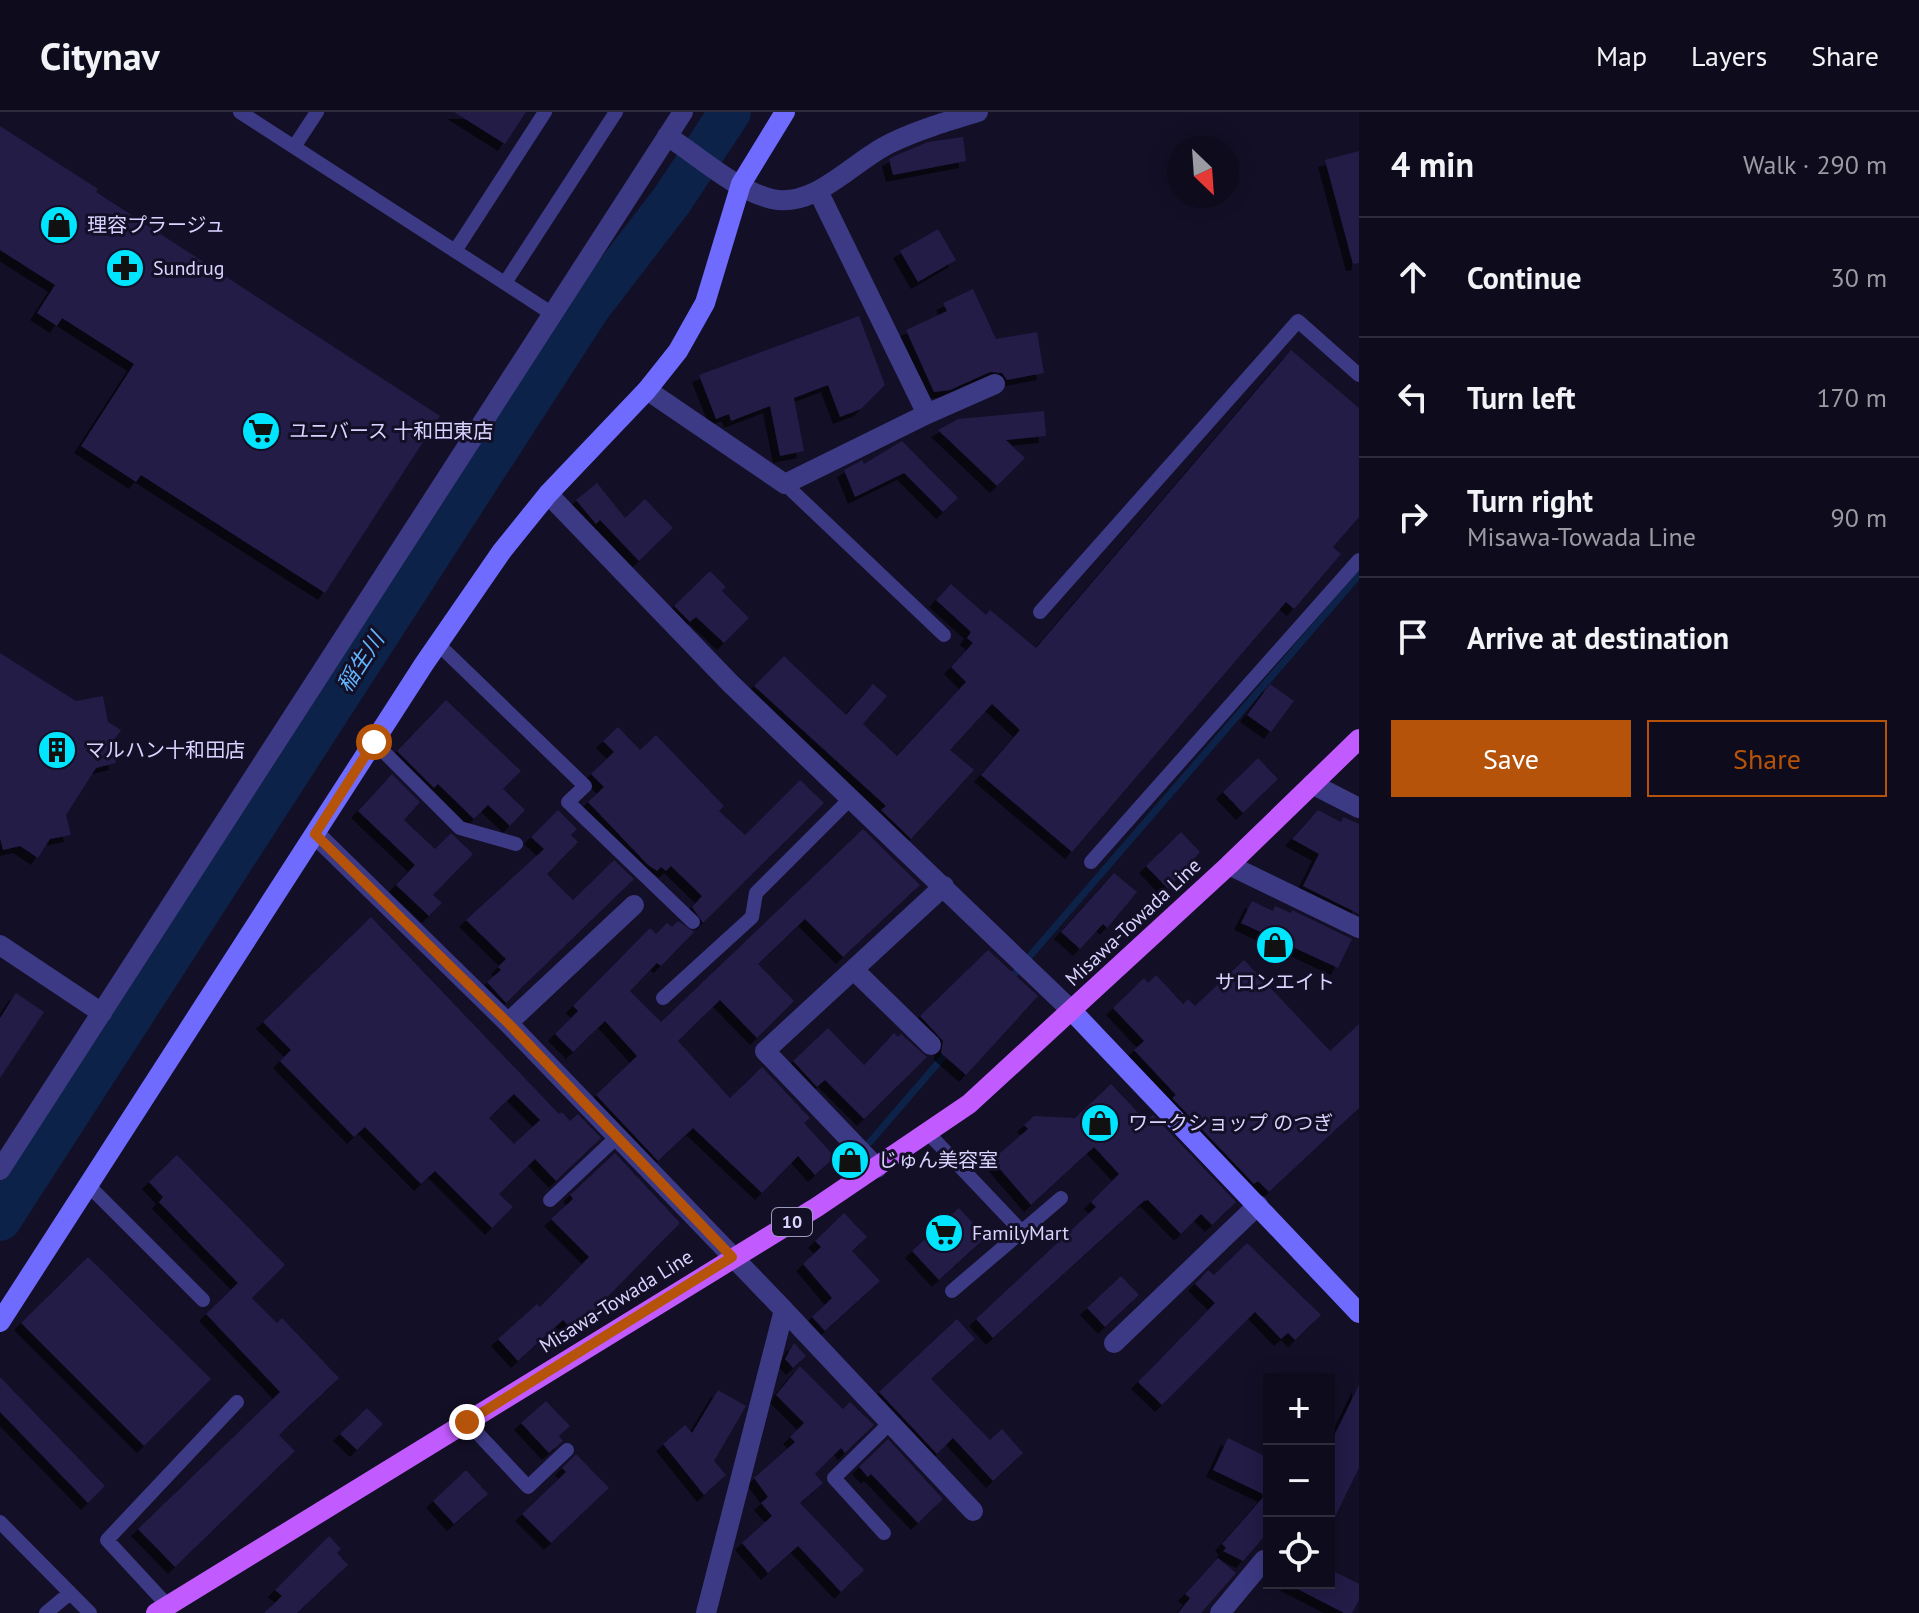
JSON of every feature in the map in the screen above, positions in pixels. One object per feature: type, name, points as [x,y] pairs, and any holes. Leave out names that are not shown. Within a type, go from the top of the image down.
[{"type":"main road","name":"Misawa-Towada Line","points":[[162,1609],[877,1168],[969,1104],[1229,865],[1359,739]]},
{"type":"street","points":[[0,1170],[551,313],[675,142],[683,112]]},
{"type":"street","points":[[0,1322],[374,742],[502,551],[548,494],[647,390],[678,351],[705,303],[741,184],[785,112]]},
{"type":"street","points":[[675,142],[741,184],[771,199],[795,200],[818,191],[866,155],[894,141],[978,112]]},
{"type":"street","points":[[818,191],[927,414]]},
{"type":"street","points":[[647,390],[785,484],[995,384]]},
{"type":"street","points":[[548,494],[731,684],[1072,1011],[1359,1313]]},
{"type":"street","points":[[1312,784],[1359,808]]},
{"type":"street","points":[[315,834],[508,1023],[973,1511]]},
{"type":"street","points":[[1229,865],[1359,928]]},
{"type":"street","points":[[877,1168],[765,1051],[944,886]]},
{"type":"street","points":[[508,1023],[634,905]]},
{"type":"street","points":[[0,945],[102,1013]]},
{"type":"street","points":[[854,970],[931,1045]]},
{"type":"street","points":[[1114,1343],[1258,1205]]},
{"type":"street","points":[[706,1613],[784,1310]]},
{"type":"street","points":[[1220,1613],[1263,1561]]},
{"type":"lane","points":[[240,112],[551,313]]},
{"type":"lane","points":[[294,147],[317,112]]},
{"type":"lane","points":[[455,251],[545,112]]},
{"type":"lane","points":[[505,283],[616,112]]},
{"type":"lane","points":[[1040,612],[1298,321],[1359,375]]},
{"type":"lane","points":[[785,484],[944,635]]},
{"type":"lane","points":[[1091,862],[1359,560]]},
{"type":"lane","points":[[438,644],[585,786],[568,802],[693,922]]},
{"type":"lane","points":[[374,742],[460,828],[516,844]]},
{"type":"lane","points":[[663,998],[752,917],[756,893],[851,798]]},
{"type":"lane","points":[[928,1133],[1022,1232]]},
{"type":"lane","points":[[550,1200],[617,1137]]},
{"type":"lane","points":[[88,1185],[203,1300]]},
{"type":"lane","points":[[952,1291],[1061,1198]]},
{"type":"lane","points":[[162,1609],[107,1540],[237,1402]]},
{"type":"lane","points":[[467,1422],[528,1487],[567,1450]]},
{"type":"lane","points":[[884,1533],[834,1478],[890,1423]]},
{"type":"lane","points":[[0,1522],[90,1613]]},
{"type":"lane","points":[[46,1613],[70,1593]]},
{"type":"building","points":[[454,112],[526,112],[505,144]]},
{"type":"building","name":"ユニバース 十和田東店","points":[[0,126],[440,416],[325,593],[141,475],[136,482],[81,446],[134,364],[62,318],[57,326],[37,313],[55,285],[0,250]]},
{"type":"building","points":[[963,137],[966,161],[893,175],[889,159],[928,142]]},
{"type":"building","points":[[1359,151],[1359,263],[1353,264],[1325,160]]},
{"type":"building","points":[[938,229],[956,260],[918,282],[900,251]]},
{"type":"building","points":[[973,289],[996,339],[1037,332],[1044,373],[1007,380],[1002,373],[990,372],[950,390],[934,392],[906,330],[947,311],[943,303]]},
{"type":"building","points":[[859,316],[885,385],[861,409],[840,417],[828,385],[794,398],[804,451],[780,456],[770,406],[731,421],[729,414],[716,419],[699,375]]},
{"type":"building","points":[[1291,350],[1359,408],[1359,517],[1333,547],[1341,554],[1294,609],[1286,602],[1072,852],[981,775],[1020,730],[992,704],[950,750],[974,770],[911,839],[881,810],[886,806],[754,686],[784,656],[846,715],[873,684],[887,696],[863,724],[897,756],[966,682],[951,667],[973,643],[967,638],[971,632],[936,600],[951,584],[986,615],[990,610],[1036,648]]},
{"type":"building","points":[[1044,411],[1046,436],[1006,440],[1025,458],[997,486],[938,430],[958,419]]},
{"type":"building","points":[[902,441],[958,498],[943,512],[904,473],[855,497],[844,470],[862,460],[864,464]]},
{"type":"building","points":[[597,483],[625,518],[645,499],[673,528],[639,561],[600,520],[596,524],[576,500]]},
{"type":"building","points":[[710,571],[726,587],[722,591],[749,618],[724,643],[696,617],[690,622],[674,606]]},
{"type":"building","name":"マルハン十和田店","points":[[0,653],[76,701],[103,696],[108,722],[121,730],[112,743],[116,763],[96,768],[66,815],[71,835],[50,839],[38,858],[20,846],[3,850],[0,838]]},
{"type":"building","points":[[1270,684],[1294,701],[1271,732],[1247,715]]},
{"type":"building","points":[[446,700],[521,771],[503,789],[525,810],[510,826],[488,805],[474,819],[438,784],[434,788],[397,751]]},
{"type":"building","points":[[618,727],[640,750],[656,735],[724,806],[719,811],[745,835],[800,780],[824,803],[703,923],[692,907],[702,896],[671,866],[666,871],[661,867],[657,871],[648,865],[588,802],[604,787],[591,774],[614,752],[603,741]]},
{"type":"building","points":[[1258,758],[1278,779],[1243,813],[1223,792]]},
{"type":"building","points":[[392,774],[420,802],[404,820],[435,849],[451,833],[473,854],[433,895],[442,903],[429,916],[396,885],[415,865],[358,811]]},
{"type":"building","points":[[558,810],[577,829],[571,835],[578,842],[547,874],[573,900],[614,860],[634,879],[506,1003],[487,982],[501,970],[498,967],[506,959],[466,920],[544,849],[531,837]]},
{"type":"building","points":[[1318,810],[1341,822],[1343,817],[1359,824],[1359,914],[1303,886],[1319,854],[1292,839]]},
{"type":"building","points":[[863,829],[920,885],[843,957],[805,919],[758,964],[794,1001],[757,1038],[720,1000],[678,1041],[730,1098],[762,1067],[810,1118],[804,1123],[835,1157],[815,1175],[798,1156],[762,1193],[693,1128],[658,1161],[596,1095],[637,1056],[605,1021],[573,1052],[555,1034],[578,1011],[573,1006],[650,928],[656,934],[667,923],[672,927],[678,921],[694,932],[661,966],[657,963],[630,991],[661,1022]]},
{"type":"building","points":[[1181,832],[1200,852],[1168,889],[1146,866]]},
{"type":"building","points":[[1114,873],[1137,892],[1107,928],[1103,924],[1080,949],[1061,932]]},
{"type":"building","points":[[1252,901],[1273,911],[1275,906],[1291,913],[1292,910],[1352,939],[1338,968],[1241,923]]},
{"type":"building","points":[[371,917],[559,1114],[562,1112],[570,1121],[578,1114],[601,1138],[556,1181],[535,1159],[499,1194],[513,1207],[492,1228],[435,1171],[421,1184],[365,1127],[354,1137],[280,1061],[291,1050],[263,1022]],"holes":[[[514,1094],[540,1120],[514,1144],[489,1118]]]},
{"type":"building","points":[[988,950],[1038,996],[966,1075],[941,1053],[943,1041],[920,1016]]},
{"type":"building","points":[[1244,960],[1330,1051],[1359,1024],[1359,1108],[1269,1192],[1258,1181],[1254,1184],[1172,1098],[1176,1095],[1134,1050],[1144,1041],[1113,1008],[1144,978],[1148,983],[1156,975],[1183,1004],[1188,999],[1195,1006]]},
{"type":"building","points":[[16,993],[44,1012],[0,1078],[0,1018]]},
{"type":"building","points":[[828,1028],[864,1065],[894,1033],[898,1037],[901,1034],[927,1057],[864,1119],[825,1080],[817,1087],[793,1061]]},
{"type":"building","points":[[1111,1084],[1146,1121],[1153,1115],[1236,1202],[1212,1225],[1201,1214],[1181,1234],[1148,1200],[1144,1201],[993,1338],[976,1319],[1096,1207],[1091,1202],[1119,1174],[1094,1147],[1031,1205],[992,1160],[1028,1129],[1024,1125],[1034,1116],[1075,1118]]},
{"type":"building","points":[[615,1153],[680,1223],[574,1331],[563,1320],[518,1361],[498,1339],[537,1304],[540,1307],[589,1257],[551,1219],[573,1199],[570,1195]]},
{"type":"building","points":[[177,1155],[285,1265],[252,1298],[277,1323],[282,1318],[339,1378],[279,1435],[295,1451],[175,1567],[138,1529],[280,1392],[206,1314],[238,1283],[159,1202],[163,1197],[149,1182]]},
{"type":"building","points":[[959,1208],[986,1237],[939,1280],[912,1251]]},
{"type":"building","points":[[844,1213],[867,1237],[852,1251],[880,1281],[825,1331],[812,1317],[832,1298],[803,1264],[821,1247],[815,1241]]},
{"type":"building","points":[[1247,1243],[1321,1315],[1295,1340],[1288,1333],[1281,1339],[1255,1312],[1162,1405],[1138,1382],[1215,1303],[1195,1284],[1208,1270],[1214,1275]]},
{"type":"building","points":[[88,1257],[211,1379],[144,1446],[21,1323]]},
{"type":"building","points":[[1121,1276],[1139,1295],[1105,1327],[1087,1308]]},
{"type":"building","points":[[957,1319],[975,1339],[931,1379],[990,1440],[1002,1429],[1023,1453],[993,1481],[953,1438],[937,1454],[879,1392]]},
{"type":"building","points":[[794,1343],[806,1356],[793,1368],[785,1359]]},
{"type":"building","points":[[800,1366],[843,1409],[850,1402],[874,1425],[845,1453],[841,1448],[815,1474],[823,1483],[800,1503],[864,1570],[841,1592],[798,1546],[768,1573],[742,1543],[772,1516],[761,1503],[768,1497],[754,1478],[795,1442],[790,1437],[804,1423],[776,1395]]},
{"type":"building","points":[[0,1377],[105,1486],[88,1503],[0,1412]]},
{"type":"building","points":[[1359,1385],[1359,1468],[1335,1517],[1335,1445],[1335,1434]]},
{"type":"building","points":[[718,1390],[746,1406],[714,1461],[726,1475],[704,1495],[663,1444],[685,1425],[692,1433]]},
{"type":"building","points":[[546,1401],[570,1426],[559,1436],[563,1441],[549,1453],[521,1423]]},
{"type":"building","points":[[367,1408],[383,1424],[357,1450],[340,1434]]},
{"type":"building","points":[[1228,1438],[1263,1455],[1263,1494],[1213,1470]]},
{"type":"building","points":[[888,1439],[943,1499],[918,1523],[871,1474],[868,1477],[859,1467]]},
{"type":"building","points":[[576,1454],[609,1488],[551,1543],[522,1514],[566,1472],[562,1468]]},
{"type":"building","points":[[466,1470],[488,1494],[454,1524],[433,1501]]},
{"type":"building","points":[[1263,1497],[1263,1538],[1243,1561],[1223,1551],[1226,1548],[1222,1544]]},
{"type":"building","points":[[329,1536],[341,1549],[337,1553],[348,1565],[297,1613],[264,1613],[282,1596],[275,1590]]},
{"type":"building","points":[[1218,1558],[1236,1573],[1201,1613],[1178,1613],[1190,1598],[1185,1594]]},
{"type":"building","points":[[1335,1572],[1359,1584],[1359,1600],[1352,1613],[1344,1613],[1298,1589],[1335,1589]]},
{"type":"waterway","name":"稲生川","points":[[0,1220],[589,308],[672,200],[730,112]]},
{"type":"waterway","points":[[1010,979],[1359,575]]},
{"type":"waterway","points":[[870,1142],[950,1049]]},
{"type":"place","name":"理容プラージュ","points":[[59,225]]},
{"type":"place","name":"Sundrug","points":[[125,268]]},
{"type":"place","name":"ユニバース 十和田東店","points":[[261,431]]},
{"type":"place","name":"マルハン十和田店","points":[[57,750]]},
{"type":"place","name":"サロンエイト","points":[[1275,945]]},
{"type":"place","name":"ワークショップ のつぎ","points":[[1100,1123]]},
{"type":"place","name":"じゅん美容室","points":[[850,1160]]},
{"type":"place","name":"FamilyMart","points":[[944,1233]]},
{"type":"route","points":[[374,742],[315,834],[508,1023],[732,1257],[467,1422]]}]
